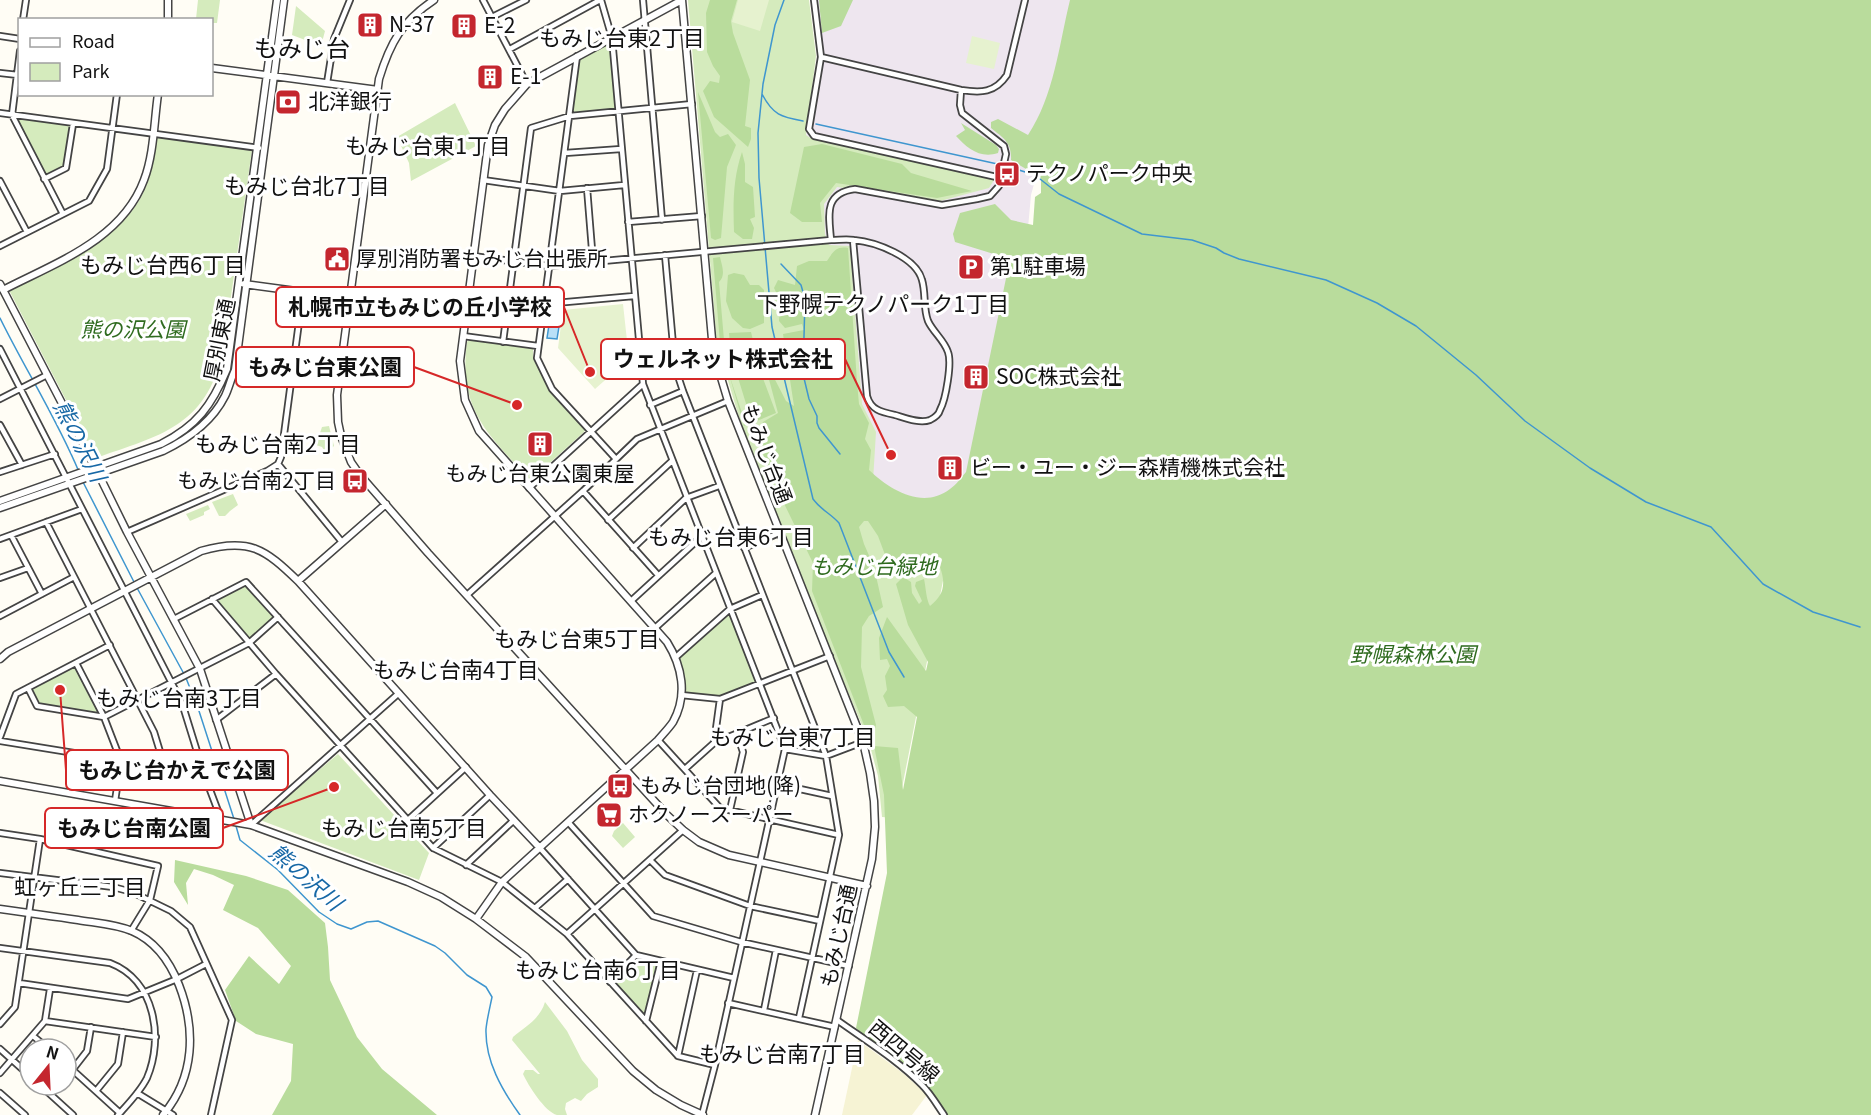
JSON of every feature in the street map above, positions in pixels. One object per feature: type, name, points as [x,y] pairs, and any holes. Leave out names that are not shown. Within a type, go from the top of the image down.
[{"type":"street","points":[[23,18],[26,0]]},
{"type":"street","points":[[168,0],[168,18]]},
{"type":"street","name":"厚別東通","points":[[244,284],[265,149],[277,0]]},
{"type":"street","name":"厚別東通","points":[[0,507],[88,473],[163,451],[184,441],[209,418],[225,397],[235,370],[257,148],[284,0]]},
{"type":"street","points":[[327,83],[334,39],[350,0]]},
{"type":"street","points":[[434,0],[417,13],[396,36],[386,54],[378,90],[337,395],[338,422],[351,462],[467,595],[683,830],[699,842],[721,852],[867,886]]},
{"type":"street","points":[[483,0],[527,84]]},
{"type":"street","points":[[492,17],[526,0]]},
{"type":"street","points":[[0,781],[248,824],[408,882],[441,897],[476,919],[526,957],[633,1071],[656,1090],[703,1115],[785,749],[643,384],[612,38],[601,0],[510,49]]},
{"type":"street","points":[[643,0],[662,220]]},
{"type":"street","points":[[476,919],[502,882],[658,740],[673,722],[681,695],[681,677],[676,657],[655,628],[479,431],[465,400],[460,361],[488,145],[495,125],[512,99],[527,84],[682,0]]},
{"type":"street","name":"もみじ台通","points":[[682,0],[712,339],[716,361],[728,401],[863,742],[870,773],[875,814],[872,859],[867,886],[815,1115]]},
{"type":"street","points":[[814,0],[821,57],[809,129],[814,136],[1001,178]]},
{"type":"street","points":[[821,57],[961,90],[987,92],[1002,82],[1009,68],[1025,0]]},
{"type":"street","points":[[0,36],[18,39]]},
{"type":"street","points":[[577,56],[537,358],[552,389],[616,459]]},
{"type":"street","points":[[213,68],[378,90]]},
{"type":"street","points":[[0,73],[18,75],[12,115],[63,214]]},
{"type":"street","points":[[831,240],[830,205],[837,194],[844,190],[855,189],[942,205],[977,199],[996,191],[1005,161],[1004,146],[962,113],[961,90]]},
{"type":"street","points":[[0,246],[89,201],[108,169],[117,96]]},
{"type":"street","points":[[158,96],[144,179],[133,203],[123,217],[106,233],[81,250],[1,287],[44,377],[97,470],[148,579],[174,619],[216,720],[248,824]]},
{"type":"street","points":[[503,342],[531,128],[570,116],[692,104]]},
{"type":"street","points":[[0,113],[265,149]]},
{"type":"street","points":[[44,179],[66,168],[73,124]]},
{"type":"street","points":[[565,153],[621,149]]},
{"type":"street","points":[[483,180],[560,190],[624,185]]},
{"type":"street","points":[[0,181],[27,232]]},
{"type":"street","points":[[587,188],[593,262]]},
{"type":"street","points":[[628,222],[702,216]]},
{"type":"street","points":[[473,256],[549,266],[831,240],[853,240],[871,243],[913,264],[922,279],[928,321],[948,351],[950,371],[941,410],[930,420],[916,421],[881,412],[869,404],[853,240]]},
{"type":"street","points":[[665,255],[675,367],[692,417],[825,756],[839,835],[799,1018]]},
{"type":"street","points":[[244,284],[466,314]]},
{"type":"street","points":[[127,532],[267,471],[278,464],[281,458],[303,292]]},
{"type":"street","points":[[544,304],[634,296]]},
{"type":"street","points":[[463,336],[538,346]]},
{"type":"street","points":[[0,349],[55,454],[72,479],[82,509],[128,588],[182,703],[204,774],[224,820]]},
{"type":"street","points":[[641,372],[716,361]]},
{"type":"street","points":[[0,399],[44,377]]},
{"type":"street","points":[[529,488],[643,384]]},
{"type":"street","points":[[650,405],[683,391]]},
{"type":"street","points":[[467,595],[583,491],[637,439],[728,401]]},
{"type":"street","points":[[0,425],[3,436],[22,465]]},
{"type":"street","points":[[0,472],[55,454]]},
{"type":"street","points":[[608,520],[672,461]]},
{"type":"street","points":[[278,464],[342,542]]},
{"type":"street","name":"厚別東通","points":[[0,501],[72,479]]},
{"type":"street","points":[[633,548],[686,498],[719,486]]},
{"type":"street","points":[[583,491],[658,575]]},
{"type":"street","points":[[298,581],[386,504]]},
{"type":"street","points":[[0,539],[82,509]]},
{"type":"street","points":[[46,522],[154,732],[165,768]]},
{"type":"street","points":[[744,548],[779,533]]},
{"type":"street","points":[[11,535],[42,594]]},
{"type":"street","points":[[631,601],[702,536]]},
{"type":"street","points":[[0,659],[8,652],[201,551],[231,544],[261,550],[275,559],[298,581],[636,955],[734,978]]},
{"type":"street","points":[[0,578],[28,568]]},
{"type":"street","points":[[655,628],[716,573]]},
{"type":"street","points":[[0,616],[74,577]]},
{"type":"street","points":[[174,619],[246,582],[437,793]]},
{"type":"street","points":[[676,657],[730,609],[762,595]]},
{"type":"street","points":[[212,599],[276,674],[434,848],[502,882],[567,934],[678,1056],[715,1065]]},
{"type":"street","points":[[28,688],[38,706],[104,717],[249,643],[278,617]]},
{"type":"street","points":[[110,645],[16,694],[0,739],[204,774]]},
{"type":"street","points":[[681,695],[720,699],[830,656]]},
{"type":"street","points":[[76,663],[104,717],[122,761],[115,801]]},
{"type":"street","points":[[216,720],[276,674]]},
{"type":"street","points":[[248,824],[399,693]]},
{"type":"street","points":[[714,742],[720,699]]},
{"type":"street","points":[[685,769],[714,742],[774,718]]},
{"type":"street","points":[[730,810],[743,752],[736,734]]},
{"type":"street","points":[[658,740],[720,808],[839,835]]},
{"type":"street","points":[[785,749],[825,756],[863,742]]},
{"type":"street","points":[[408,820],[466,767]]},
{"type":"street","points":[[777,784],[832,796]]},
{"type":"street","points":[[434,848],[490,795]]},
{"type":"street","points":[[466,865],[514,820]]},
{"type":"street","points":[[568,822],[653,916],[741,942],[849,966]]},
{"type":"street","points":[[567,934],[683,830]]},
{"type":"street","points":[[0,833],[40,839],[158,866],[150,900],[131,930]]},
{"type":"street","points":[[0,1024],[15,1007],[40,839]]},
{"type":"street","points":[[650,860],[665,875],[750,906],[820,921]]},
{"type":"street","points":[[0,873],[113,887],[132,892],[171,911],[190,927],[232,1020],[211,1115]]},
{"type":"street","points":[[535,908],[568,879]]},
{"type":"street","points":[[0,909],[131,930],[156,948],[167,961],[187,1005],[191,1033],[190,1054],[181,1086],[167,1114],[137,1093]]},
{"type":"street","points":[[0,948],[110,963],[133,976],[144,993],[152,1012],[156,1036],[155,1053],[146,1081],[137,1093],[119,1114],[78,1074]]},
{"type":"street","points":[[764,1010],[776,950]]},
{"type":"street","points":[[610,982],[636,955]]},
{"type":"street","points":[[646,1021],[661,961]]},
{"type":"street","points":[[18,983],[128,999],[177,979],[206,963]]},
{"type":"street","points":[[678,1056],[697,970]]},
{"type":"street","points":[[0,1073],[45,1021],[50,989]]},
{"type":"street","points":[[728,1002],[836,1024]]},
{"type":"street","points":[[45,1021],[156,1036]]},
{"type":"street","name":"西四号線","points":[[836,1024],[887,1056],[921,1083],[944,1115]]},
{"type":"street","points":[[78,1063],[87,1051],[91,1027]]},
{"type":"street","points":[[96,1091],[118,1064],[123,1032]]},
{"type":"street","points":[[0,1049],[18,1065]]},
{"type":"street","points":[[0,1093],[25,1115]]},
{"type":"street","points":[[53,1097],[73,1115]]},
{"type":"shaded area","points":[[813,0],[1076,0],[1055,107],[1031,195],[1027,239],[969,532],[900,500],[868,473],[806,137],[818,57]]},
{"type":"shaded area","points":[[858,1040],[904,1074],[927,1095],[912,1115],[842,1115]]},
{"type":"green space","points":[[198,0],[220,0],[217,23],[213,23],[213,18],[196,18]]},
{"type":"green space","name":"もみじ台緑地","points":[[688,0],[809,0],[816,56],[806,135],[812,139],[994,180],[989,188],[940,201],[837,187],[824,204],[825,234],[829,245],[850,246],[862,404],[876,432],[873,481],[954,525],[896,818],[882,817],[878,776],[869,742],[780,530],[738,414],[717,344]]},
{"type":"green space","points":[[710,0],[737,0],[731,21],[750,80],[745,126],[751,128],[748,147],[714,117],[703,91],[710,81],[719,83],[720,76],[707,52],[706,13]]},
{"type":"green space","points":[[738,0],[769,0],[760,31],[732,22]]},
{"type":"green space","points":[[819,0],[853,0],[841,26],[822,33]]},
{"type":"green space","name":"野幌森林公園","points":[[1070,0],[1871,0],[1871,1115],[944,1115],[929,1091],[856,1028],[887,873],[884,795],[874,746],[898,748],[903,790],[917,717],[904,706],[888,707],[883,696],[887,690],[885,676],[890,666],[887,659],[880,660],[879,638],[887,617],[926,671],[928,662],[908,625],[896,584],[903,577],[911,582],[912,593],[919,604],[922,601],[915,586],[916,582],[924,579],[930,606],[941,593],[943,579],[940,567],[915,566],[901,573],[887,560],[878,536],[868,521],[864,521],[859,527],[874,567],[883,607],[869,616],[862,627],[861,667],[876,725],[873,736],[869,738],[812,591],[813,563],[775,485],[756,435],[763,422],[778,413],[767,372],[769,368],[786,401],[794,406],[783,334],[804,330],[802,324],[785,328],[779,321],[779,304],[774,288],[778,280],[795,285],[797,266],[809,261],[827,261],[833,252],[848,248],[859,404],[869,423],[865,439],[871,450],[869,470],[887,484],[907,495],[929,498],[940,495],[954,486],[966,472],[1010,259],[955,242],[953,234],[960,213],[995,204],[1011,220],[1033,225],[1035,197],[1041,193],[1041,178],[1011,160],[1008,145],[991,128],[991,122],[998,119],[1028,135],[1037,120],[1050,87]]},
{"type":"green space","points":[[296,6],[325,31],[321,46],[292,35]]},
{"type":"green space","points":[[972,36],[1000,43],[994,69],[966,63]]},
{"type":"green space","points":[[612,38],[618,111],[570,116],[577,56]]},
{"type":"green space","points":[[698,92],[715,132],[720,137],[728,134],[736,145],[727,167],[721,238],[715,240],[711,238]]},
{"type":"green space","points":[[455,103],[476,146],[411,181],[409,163],[397,137]]},
{"type":"green space","points":[[16,118],[70,126],[63,167],[46,176]]},
{"type":"green space","points":[[961,123],[996,145],[999,149],[998,153],[985,155],[965,145],[956,136],[965,130]]},
{"type":"green space","name":"熊の沢公園","points":[[157,137],[252,150],[223,352],[215,377],[205,397],[192,412],[160,434],[96,458],[9,290],[86,250],[120,224],[134,208],[147,185]]},
{"type":"green space","points":[[822,144],[902,164],[911,173],[972,191],[937,198],[836,183],[820,203],[822,222],[802,222],[790,213],[804,147]]},
{"type":"green space","points":[[742,152],[745,182],[753,187],[755,217],[750,219],[754,228],[752,239],[743,239],[734,232],[734,191]]},
{"type":"green space","points":[[720,257],[723,273],[719,282],[728,370],[720,343],[713,258]]},
{"type":"green space","points":[[734,273],[744,275],[750,285],[759,285],[764,290],[764,323],[750,329],[743,328],[732,318],[726,301],[728,275]]},
{"type":"green space","points":[[623,304],[629,359],[595,389],[558,348],[563,310]]},
{"type":"green space","points":[[751,332],[761,373],[776,413],[752,423],[731,355],[729,333]]},
{"type":"green space","points":[[469,340],[533,349],[533,358],[549,390],[585,430],[531,480],[500,448],[479,418],[472,403],[465,365]]},
{"type":"green space","points":[[729,373],[746,425],[744,426]]},
{"type":"green space","points":[[329,426],[334,446],[326,453],[322,447],[316,445],[322,427]]},
{"type":"green space","points":[[233,494],[238,505],[225,516],[219,516],[212,502]]},
{"type":"green space","points":[[208,505],[210,509],[204,512],[204,515],[190,521],[186,514]]},
{"type":"green space","points":[[246,582],[278,617],[249,643],[212,599]]},
{"type":"green space","points":[[730,609],[760,684],[720,699],[681,695],[676,657]]},
{"type":"green space","points":[[76,663],[104,717],[37,706],[28,688]]},
{"type":"green space","points":[[338,754],[429,853],[419,880],[260,820]]},
{"type":"green space","points":[[623,823],[635,837],[623,848],[612,836]]},
{"type":"green space","points":[[175,860],[246,876],[288,890],[325,923],[330,980],[357,1037],[382,1069],[437,1115],[272,1115],[291,1081],[293,1044],[256,1034],[236,1021],[225,990],[249,956],[279,984],[291,966],[258,928],[223,910],[234,885],[194,869],[186,883],[188,905],[174,882]]},
{"type":"green space","points":[[636,955],[661,961],[646,1021],[610,982]]},
{"type":"green space","points":[[545,1002],[567,1031],[582,1060],[598,1079],[598,1087],[581,1101],[575,1098],[566,1103],[567,1115],[552,1113],[537,1098],[523,1074],[525,1070],[533,1070],[540,1074],[512,1040],[536,1018]]},
{"type":"water","points":[[551,312],[561,314],[557,339],[547,338]]},
{"type":"waterway","points":[[784,0],[775,25],[763,84],[758,133],[759,178],[772,327],[813,499],[839,523],[889,652],[904,677]]},
{"type":"waterway","points":[[762,94],[770,107],[778,114],[803,121]]},
{"type":"waterway","points":[[816,124],[1002,165]]},
{"type":"waterway","points":[[1006,166],[1035,175],[1059,194],[1142,234],[1192,240],[1239,259],[1326,280],[1377,303],[1416,326],[1476,375],[1525,421],[1590,468],[1646,502],[1711,527],[1763,584],[1813,612],[1860,627]]},
{"type":"waterway","points":[[781,264],[801,285],[805,299],[803,374],[809,399],[817,416],[819,428],[840,454]]},
{"type":"waterway","name":"熊の沢川","points":[[0,318],[79,472]]},
{"type":"waterway","name":"熊の沢川","points":[[83,482],[134,582]]},
{"type":"waterway","name":"熊の沢川","points":[[136,586],[184,674]]},
{"type":"waterway","name":"熊の沢川","points":[[186,678],[234,819]]},
{"type":"waterway","name":"熊の沢川","points":[[236,826],[240,840],[278,870],[319,912],[337,924],[351,929],[367,922],[378,921],[435,946],[467,975],[486,987],[492,997],[486,1029],[488,1052],[501,1085],[520,1115]]},
{"type":"place","name":"N-37","points":[[370,25]]},
{"type":"place","name":"E-2","points":[[464,26]]},
{"type":"place","name":"E-1","points":[[490,77]]},
{"type":"place","name":"北洋銀行","points":[[288,102]]},
{"type":"place","name":"テクノパーク中央","points":[[1007,174]]},
{"type":"place","name":"厚別消防署もみじ台出張所","points":[[337,259]]},
{"type":"place","name":"第1駐車場","points":[[971,267]]},
{"type":"place","name":"札幌市立もみじの丘小学校","points":[[590,372]]},
{"type":"place","name":"SOC株式会社","points":[[976,377]]},
{"type":"place","name":"もみじ台東公園","points":[[517,405]]},
{"type":"place","name":"もみじ台東公園東屋","points":[[540,444]]},
{"type":"place","name":"ウェルネット株式会社","points":[[891,455]]},
{"type":"place","name":"ビー・ユー・ジー森精機株式会社","points":[[950,468]]},
{"type":"place","name":"もみじ台南2丁目","points":[[355,481]]},
{"type":"place","name":"もみじ台かえで公園","points":[[60,690]]},
{"type":"place","name":"もみじ台団地(降)","points":[[620,786]]},
{"type":"place","name":"もみじ台南公園","points":[[334,787]]},
{"type":"place","name":"ホクノースーパー","points":[[609,815]]},
{"type":"district","name":"もみじ台東2丁目","points":[[622,38]]},
{"type":"district","name":"もみじ台","points":[[302,49]]},
{"type":"district","name":"もみじ台東1丁目","points":[[428,146]]},
{"type":"district","name":"もみじ台北7丁目","points":[[307,186]]},
{"type":"district","name":"もみじ台西6丁目","points":[[163,265]]},
{"type":"district","name":"下野幌テクノパーク1丁目","points":[[883,304]]},
{"type":"district","name":"もみじ台南2丁目","points":[[278,444]]},
{"type":"district","name":"もみじ台東6丁目","points":[[731,537]]},
{"type":"district","name":"もみじ台東5丁目","points":[[577,639]]},
{"type":"district","name":"もみじ台南4丁目","points":[[456,670]]},
{"type":"district","name":"もみじ台南3丁目","points":[[179,698]]},
{"type":"district","name":"もみじ台東7丁目","points":[[793,737]]},
{"type":"district","name":"もみじ台南5丁目","points":[[404,828]]},
{"type":"district","name":"虹ヶ丘三丁目","points":[[80,887]]},
{"type":"district","name":"もみじ台南6丁目","points":[[598,970]]},
{"type":"district","name":"もみじ台南7丁目","points":[[782,1054]]}]
